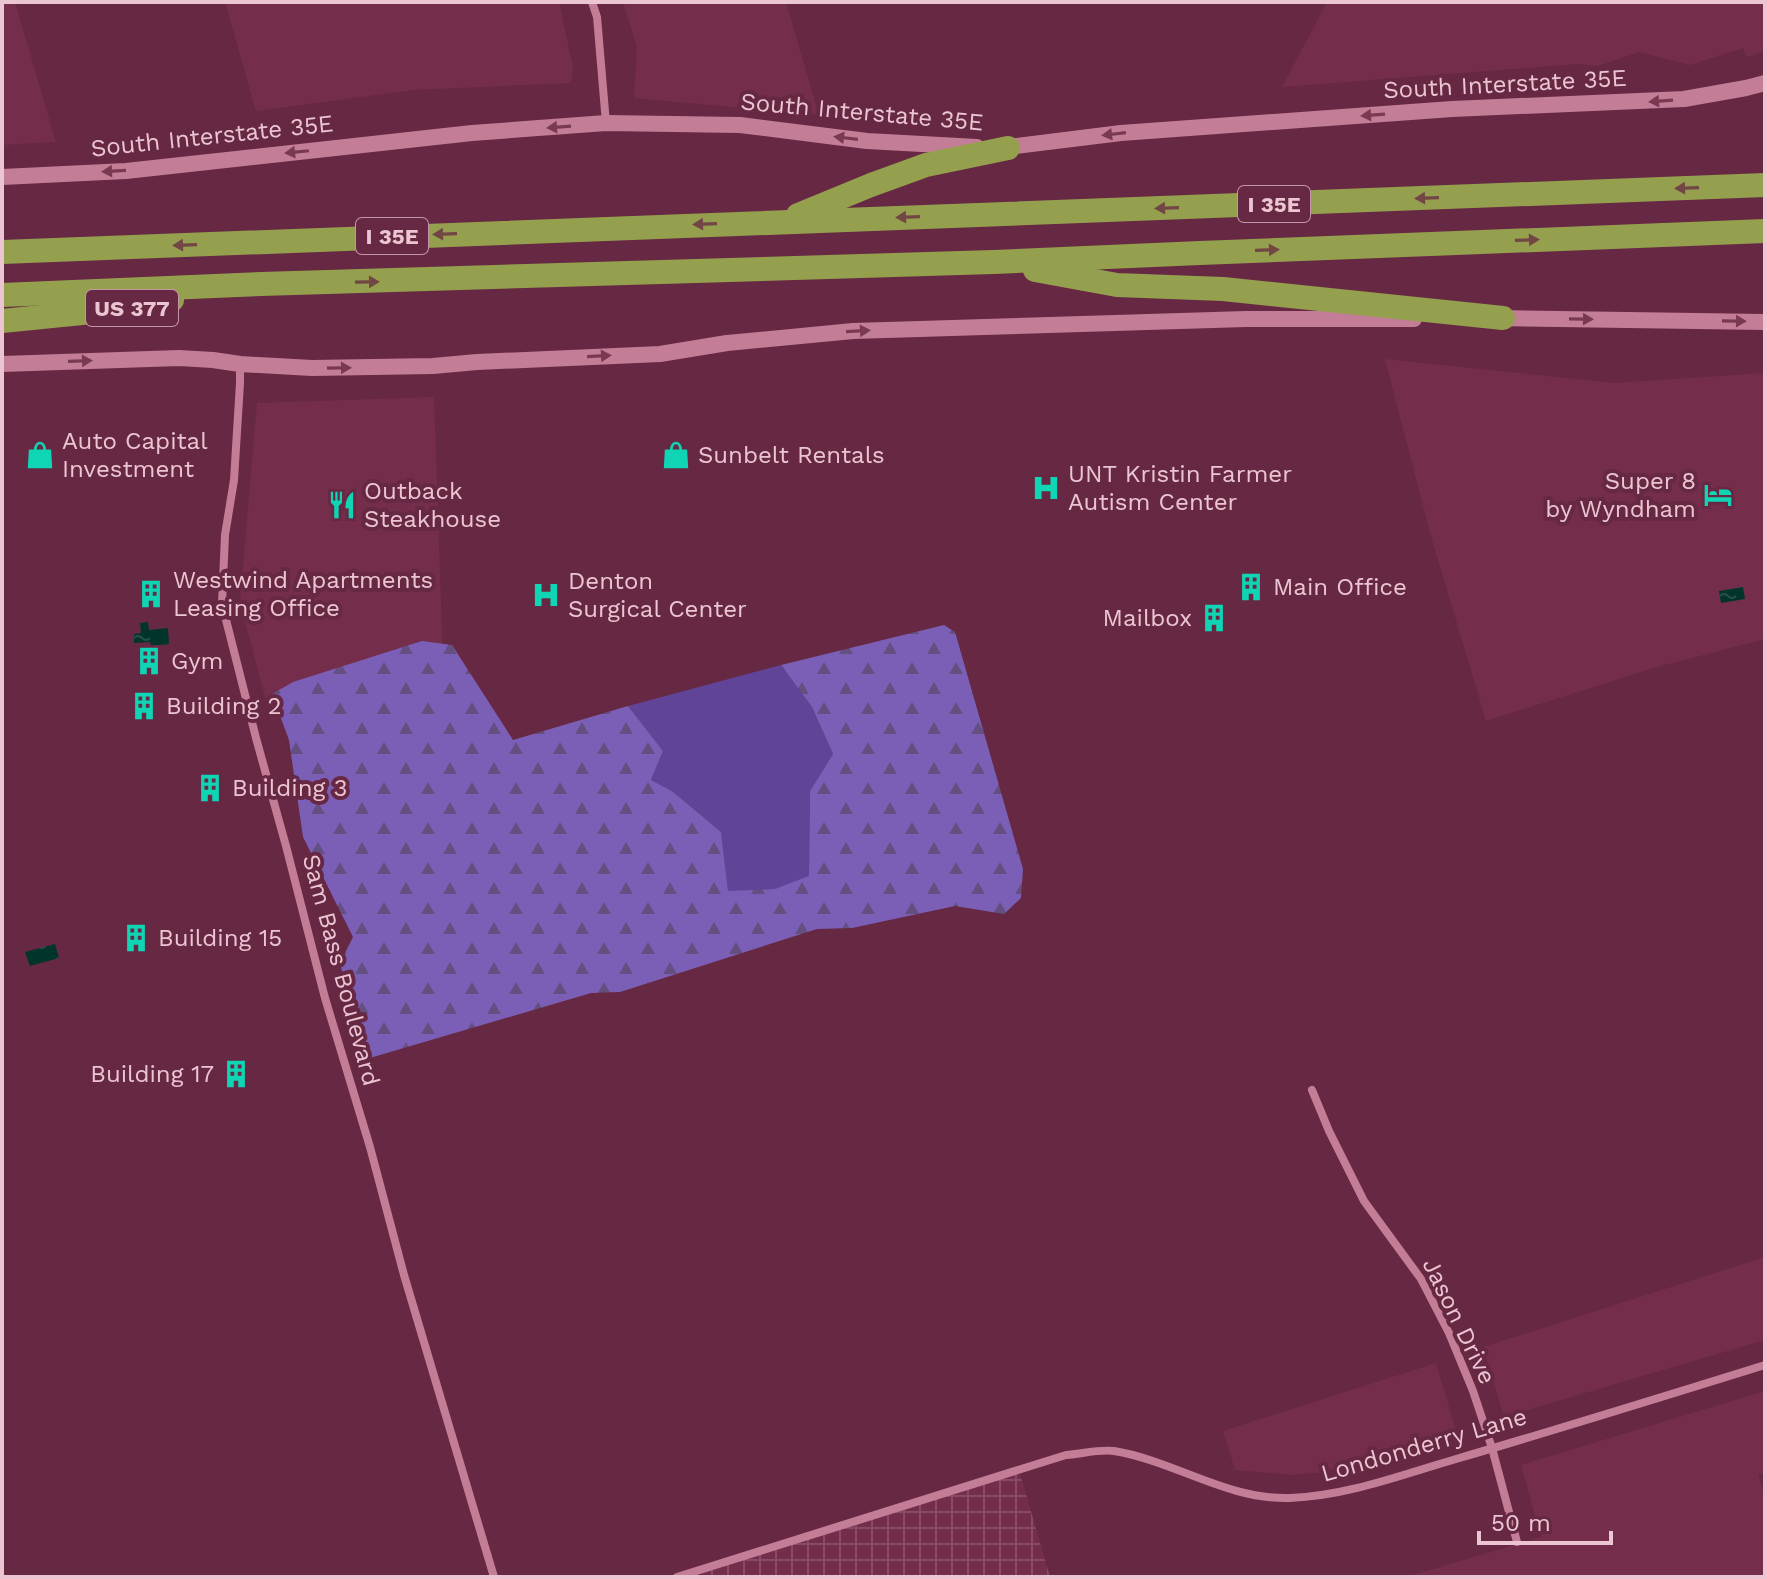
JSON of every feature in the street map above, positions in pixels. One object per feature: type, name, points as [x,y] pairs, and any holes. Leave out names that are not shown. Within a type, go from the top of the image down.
[{"type":"highway","points":[[783,221],[926,165],[1008,148]]},
{"type":"highway","name":"I 35E","points":[[2,252],[1765,185]]},
{"type":"highway","name":"I 35E","points":[[2,295],[994,262],[1765,231]]},
{"type":"highway","points":[[994,262],[1117,285],[1223,289],[1503,318]]},
{"type":"highway","name":"US 377","points":[[2,321],[122,309],[261,284]]},
{"type":"main road","name":"South Interstate 35E","points":[[2,177],[126,171],[472,133],[606,123],[740,125],[867,141],[1008,148],[1136,131],[1452,109],[1684,99],[1765,83]]},
{"type":"main road","points":[[2,364],[179,358],[312,368],[433,366],[660,354],[795,336],[910,329],[1246,319],[1503,318],[1765,322]]},
{"type":"street","points":[[592,2],[597,17],[606,123]]},
{"type":"street","name":"Sam Bass Boulevard","points":[[240,364],[234,480],[225,535],[222,604],[325,998],[494,1577]]},
{"type":"street","name":"Jason Drive","points":[[1312,1090],[1364,1201],[1421,1279],[1442,1319],[1473,1391],[1517,1542]]},
{"type":"street","name":"Londonderry Lane","points":[[677,1577],[1066,1455],[1111,1451],[1156,1461],[1238,1492],[1286,1498],[1330,1495],[1765,1365]]},
{"type":"shaded area","points":[[2,2],[15,2],[56,142],[2,145]]},
{"type":"shaded area","points":[[225,2],[559,2],[573,67],[571,83],[414,90],[256,111]]},
{"type":"shaded area","points":[[623,2],[786,2],[819,115],[634,98],[637,47]]},
{"type":"shaded area","points":[[1327,2],[1765,2],[1765,51],[1747,57],[1743,48],[1690,65],[1639,52],[1598,66],[1578,64],[1282,87]]},
{"type":"shaded area","points":[[1385,359],[1614,383],[1765,373],[1765,639],[1657,667],[1486,721],[1430,533]]},
{"type":"shaded area","points":[[434,397],[443,662],[271,720],[240,602],[257,403]]},
{"type":"shaded area","points":[[781,665],[812,707],[833,754],[810,791],[809,877],[775,889],[728,892],[721,832],[672,791],[651,780],[663,751],[628,706]]},
{"type":"shaded area","points":[[1765,1257],[1765,1340],[1504,1417],[1483,1347]]},
{"type":"shaded area","points":[[1436,1363],[1456,1430],[1325,1472],[1292,1475],[1235,1470],[1223,1431]]},
{"type":"shaded area","points":[[1765,1391],[1765,1472],[1758,1475],[1765,1498],[1765,1577],[1406,1577],[1541,1537],[1521,1465]]},
{"type":"shaded area","points":[[1019,1470],[1050,1577],[674,1577]]},
{"type":"green space","points":[[944,625],[955,632],[1023,869],[1021,898],[1004,914],[955,906],[852,928],[817,929],[620,992],[591,993],[363,1060],[340,963],[353,937],[303,837],[289,740],[272,694],[293,682],[422,641],[452,645],[513,740],[628,706],[663,751],[651,780],[672,791],[721,832],[728,891],[775,889],[809,876],[810,791],[833,754],[812,707],[781,665]]},
{"type":"water","points":[[1743,587],[1745,599],[1721,603],[1719,591]]},
{"type":"water","points":[[148,622],[149,630],[168,628],[169,644],[151,646],[150,642],[134,643],[134,634],[141,633],[140,623]]},
{"type":"water","points":[[55,944],[59,958],[30,966],[25,952]]},
{"type":"place","name":"Auto Capital Investment","points":[[40,455]]},
{"type":"place","name":"Sunbelt Rentals","points":[[676,455]]},
{"type":"place","name":"UNT Kristin Farmer Autism Center","points":[[1046,488]]},
{"type":"place","name":"Super 8 by Wyndham","points":[[1718,495]]},
{"type":"place","name":"Outback Steakhouse","points":[[342,505]]},
{"type":"place","name":"Main Office","points":[[1251,587]]},
{"type":"place","name":"Westwind Apartments Leasing Office","points":[[151,594]]},
{"type":"place","name":"Denton Surgical Center","points":[[546,595]]},
{"type":"place","name":"Mailbox","points":[[1214,618]]},
{"type":"place","name":"Gym","points":[[149,661]]},
{"type":"place","name":"Building 2","points":[[144,706]]},
{"type":"place","name":"Building 3","points":[[210,788]]},
{"type":"place","name":"Building 15","points":[[136,938]]},
{"type":"place","name":"Building 17","points":[[236,1074]]}]
